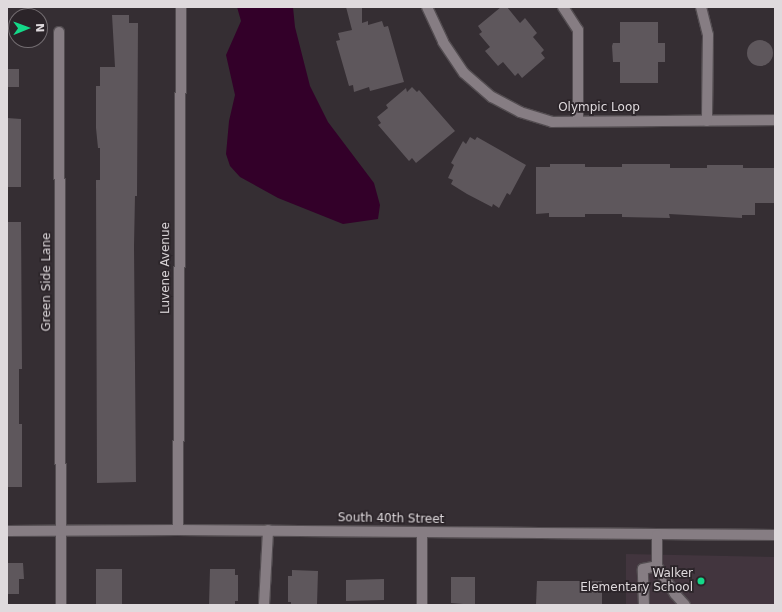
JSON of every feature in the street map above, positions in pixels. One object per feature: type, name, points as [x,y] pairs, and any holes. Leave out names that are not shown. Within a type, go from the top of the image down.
[{"type":"street","name":"Luvene Avenue","points":[[178,530],[181,7]]},
{"type":"street","name":"Olympic Loop","points":[[428,7],[443,42],[464,73],[492,97],[520,112],[552,122],[775,120]]},
{"type":"street","points":[[563,7],[578,30],[578,121]]},
{"type":"street","points":[[701,7],[708,35],[707,121]]},
{"type":"street","name":"Green Side Lane","points":[[59,32],[61,532]]},
{"type":"street","name":"South 40th Street","points":[[7,532],[268,530],[422,533],[775,535]]},
{"type":"street","points":[[264,605],[268,530]]},
{"type":"street","points":[[61,532],[61,605]]},
{"type":"street","points":[[422,533],[422,605]]},
{"type":"street","points":[[656,535],[657,566],[675,594],[685,605]]},
{"type":"street","points":[[644,605],[643,569],[657,566]]},
{"type":"shaded area","points":[[237,7],[293,7],[295,27],[310,86],[328,122],[374,183],[380,205],[378,219],[343,224],[278,198],[240,177],[230,166],[226,154],[229,121],[235,95],[226,55],[241,21]]},
{"type":"shaded area","name":"Walker Elementary School","points":[[626,554],[775,557],[775,605],[626,605]]},
{"type":"building","points":[[346,7],[362,7],[362,23],[368,21],[368,25],[382,21],[384,27],[388,26],[404,82],[370,91],[369,87],[354,92],[353,85],[349,86],[336,41],[340,40],[338,33],[352,30]]},
{"type":"building","points":[[501,7],[507,7],[520,23],[525,18],[537,33],[533,37],[544,50],[541,53],[545,58],[522,78],[518,73],[515,76],[503,62],[498,66],[485,51],[490,47],[479,34],[482,32],[478,26]]},
{"type":"building","points":[[112,15],[129,15],[129,23],[138,23],[137,196],[135,196],[134,246],[136,482],[97,483],[96,180],[100,180],[100,148],[98,148],[96,128],[96,86],[100,86],[100,67],[115,67]]},
{"type":"building","points":[[620,22],[658,22],[658,43],[665,43],[665,62],[658,62],[658,83],[620,83],[620,62],[613,62],[612,46],[613,43],[620,43]]},
{"type":"building","points":[[760,40],[769,44],[773,53],[769,62],[760,66],[751,62],[747,53],[751,44]]},
{"type":"building","points":[[7,69],[19,69],[19,87],[7,87]]},
{"type":"building","points":[[412,87],[417,92],[419,90],[455,131],[416,163],[412,158],[409,161],[378,125],[381,123],[377,117],[388,108],[386,105],[406,88],[407,92]]},
{"type":"building","points":[[7,118],[21,119],[21,187],[7,187]]},
{"type":"building","points":[[470,137],[475,140],[477,137],[526,165],[510,195],[507,193],[499,208],[493,204],[492,207],[467,194],[451,184],[453,180],[448,178],[454,165],[451,163],[463,141],[466,144]]},
{"type":"building","points":[[550,164],[585,164],[585,167],[622,167],[622,164],[670,164],[670,168],[707,168],[707,165],[743,165],[743,168],[775,168],[775,203],[755,203],[755,215],[742,215],[742,218],[669,214],[670,218],[622,217],[622,214],[585,214],[585,217],[549,217],[549,213],[536,214],[536,167],[550,167]]},
{"type":"building","points":[[7,222],[21,222],[22,369],[19,369],[19,424],[22,424],[22,487],[7,487]]},
{"type":"building","points":[[7,563],[23,563],[24,579],[19,579],[19,594],[7,594]]},
{"type":"building","points":[[96,569],[122,569],[122,605],[96,605]]},
{"type":"building","points":[[210,569],[235,569],[235,575],[238,575],[238,601],[235,601],[235,605],[209,605]]},
{"type":"building","points":[[292,570],[318,571],[317,605],[291,605],[291,602],[288,602],[288,576],[292,576]]},
{"type":"building","points":[[451,577],[475,577],[475,605],[451,603]]},
{"type":"building","points":[[384,579],[384,600],[346,601],[346,580]]},
{"type":"building","points":[[537,581],[602,581],[602,605],[536,605]]},
{"type":"place","name":"Walker Elementary School","points":[[701,581]]}]
